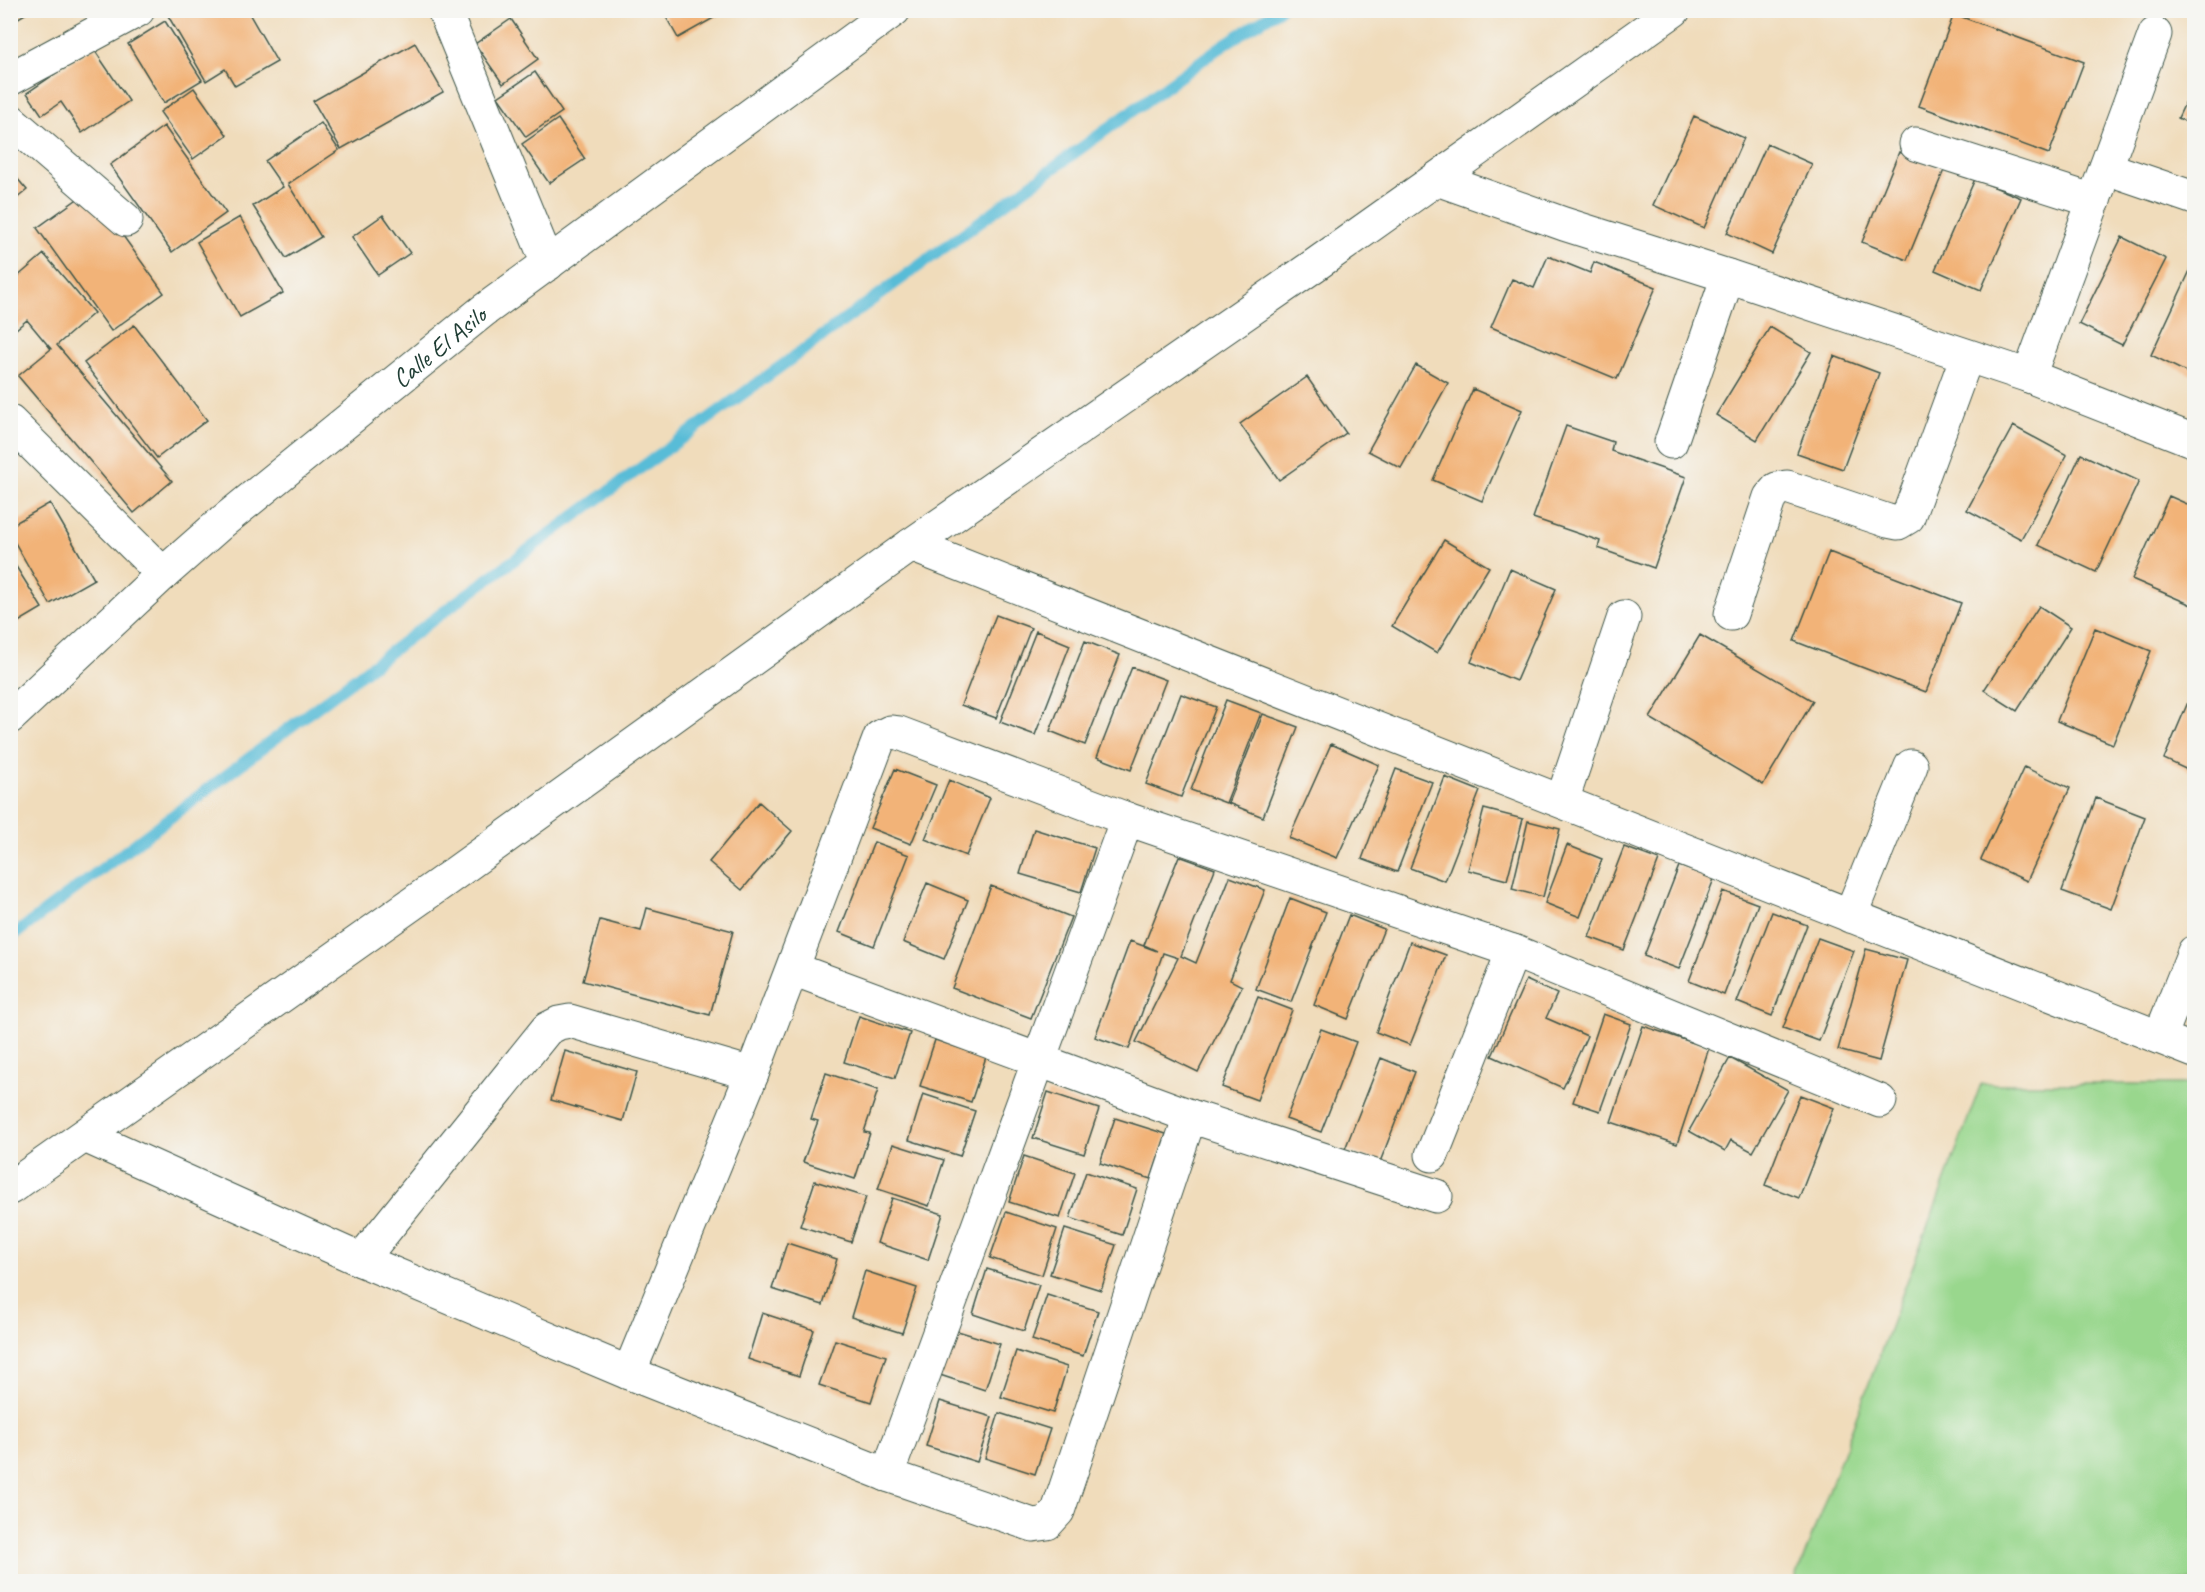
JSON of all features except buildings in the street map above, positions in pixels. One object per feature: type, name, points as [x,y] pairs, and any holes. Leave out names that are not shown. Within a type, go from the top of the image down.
[{"type":"street","points":[[10,79],[138,10]]},
{"type":"street","points":[[444,10],[548,264]]},
{"type":"street","name":"Calle El Asilo","points":[[10,717],[221,523],[465,326],[894,10]]},
{"type":"street","points":[[10,1188],[86,1136],[911,545],[1437,179],[1674,10]]},
{"type":"street","points":[[2029,376],[2155,34]]},
{"type":"street","points":[[10,120],[126,220]]},
{"type":"street","points":[[1916,144],[2094,201]]},
{"type":"street","points":[[2106,168],[2194,198]]},
{"type":"street","points":[[1437,179],[1564,224],[2029,376],[2194,441]]},
{"type":"street","points":[[1671,442],[1728,276]]},
{"type":"street","points":[[1731,614],[1770,497],[1777,489],[1787,487],[1888,521],[1898,523],[1908,517],[1967,356]]},
{"type":"street","points":[[10,422],[163,574]]},
{"type":"street","points":[[911,545],[2194,1051]]},
{"type":"street","points":[[1562,801],[1624,617]]},
{"type":"street","points":[[629,1373],[752,1074],[880,737],[890,732],[1127,819],[1513,951],[1880,1101]]},
{"type":"street","points":[[1851,916],[1911,766]]},
{"type":"street","points":[[887,1474],[1127,819]]},
{"type":"street","points":[[1432,1155],[1513,951]]},
{"type":"street","points":[[2160,1037],[2194,952]]},
{"type":"street","points":[[793,969],[1190,1116],[1436,1196]]},
{"type":"street","points":[[361,1260],[547,1029],[559,1023],[570,1021],[752,1074]]},
{"type":"street","points":[[86,1136],[361,1260],[629,1373],[887,1474],[1033,1525],[1047,1523],[1058,1512],[1190,1116]]},
{"type":"green space","points":[[1981,1084],[2194,1084],[2194,1581],[1795,1581]]},
{"type":"waterway","points":[[10,938],[466,595],[1223,45],[1279,10]]}]
